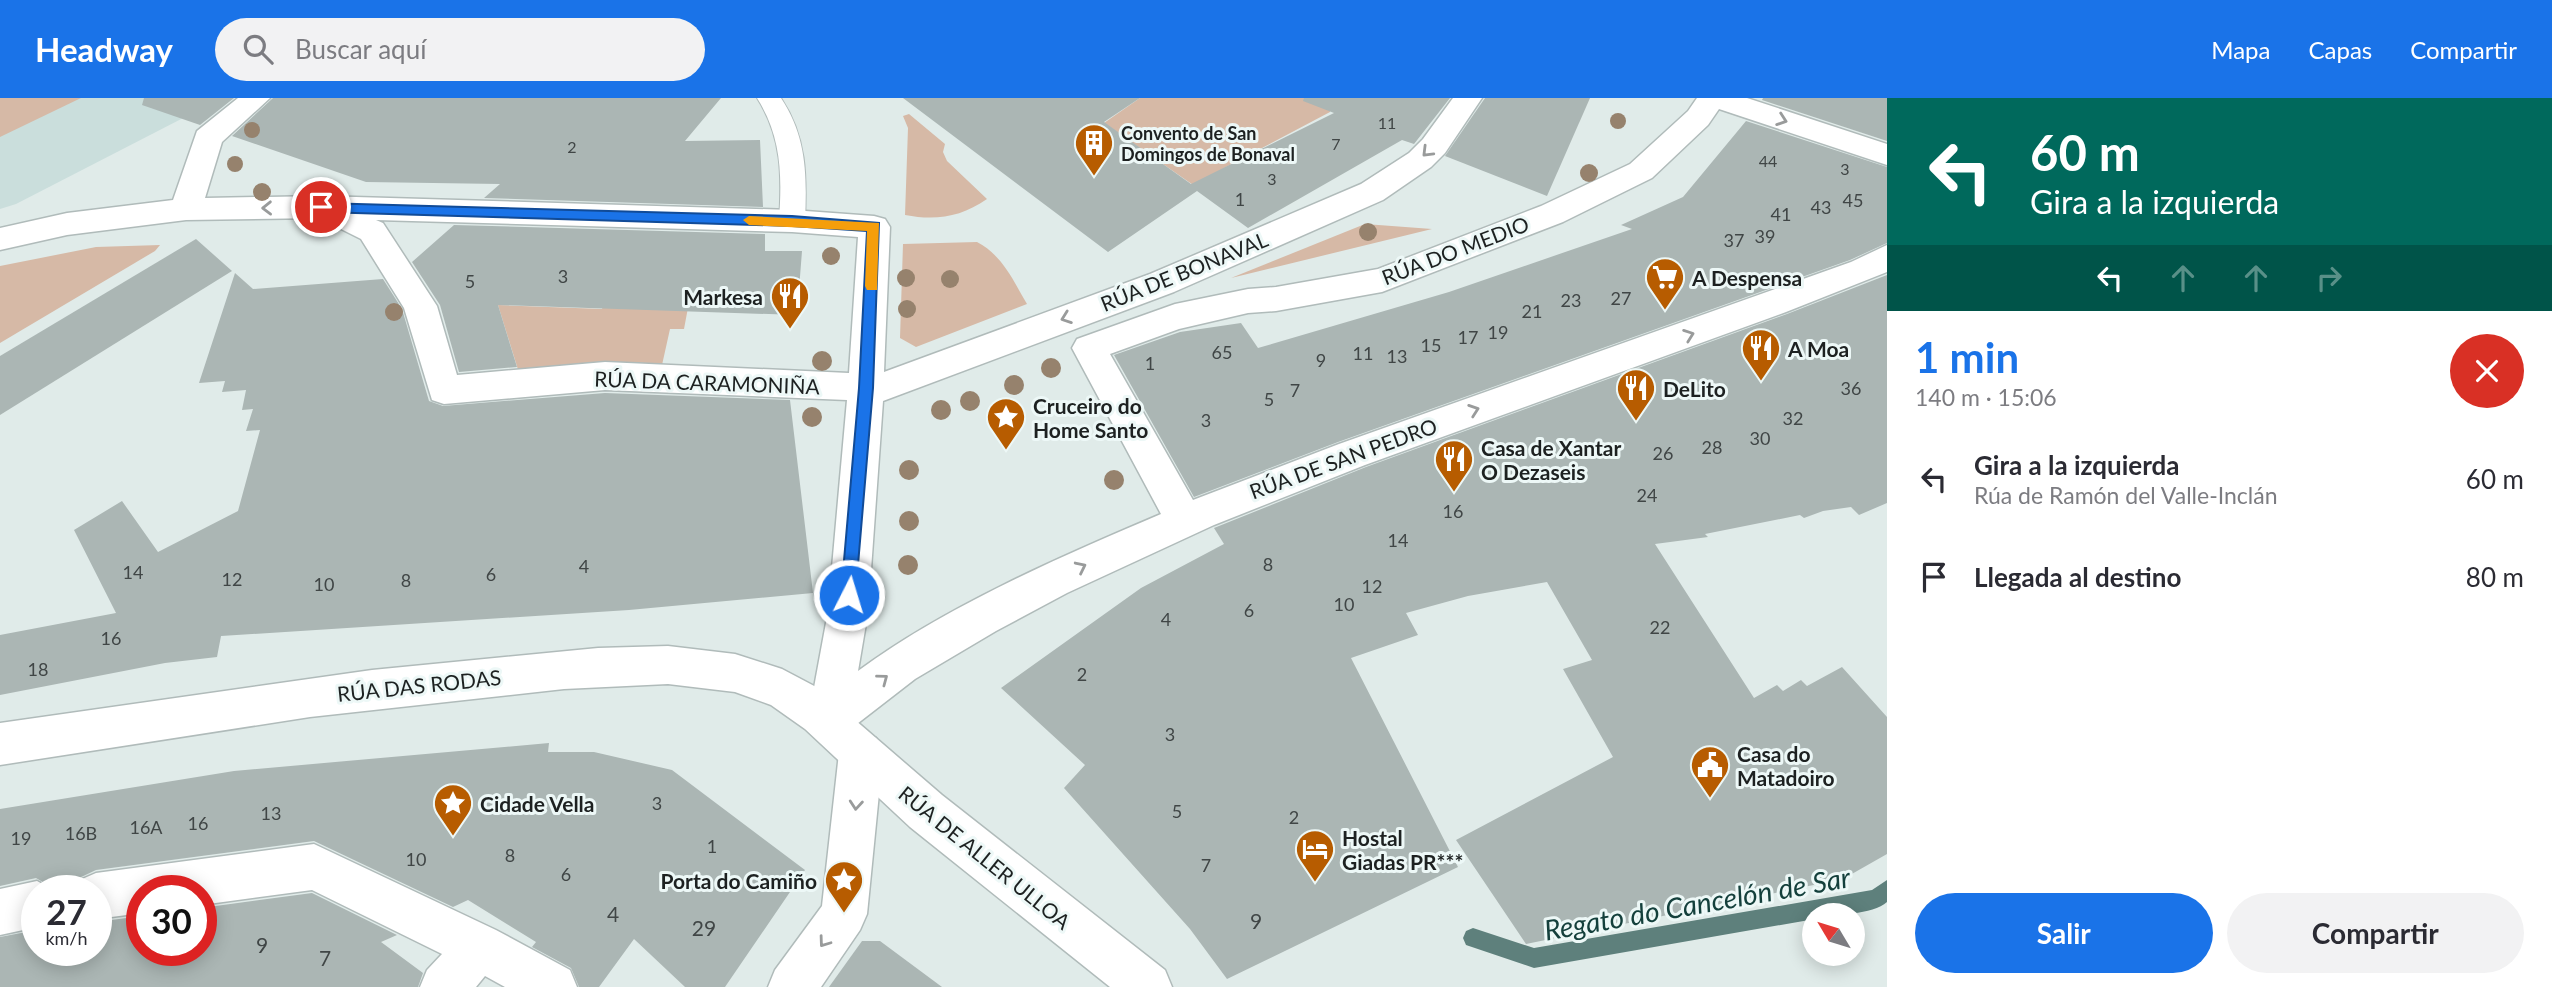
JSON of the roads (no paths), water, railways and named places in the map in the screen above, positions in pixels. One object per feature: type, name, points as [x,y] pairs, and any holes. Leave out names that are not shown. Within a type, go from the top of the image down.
[{"type":"street","points":[[186,209],[208,138],[256,98]]},
{"type":"street","name":"RÚA DE BONAVAL","points":[[866,388],[880,388],[1162,284],[1372,192],[1420,160],[1434,146],[1468,98]]},
{"type":"street","points":[[1715,98],[1887,155]]},
{"type":"street","name":"RÚA DO MEDIO","points":[[1184,520],[1108,341],[1175,317],[1248,301],[1276,299],[1382,280],[1552,214],[1641,171],[1698,118],[1715,98]]},
{"type":"street","points":[[0,239],[73,223],[186,209],[321,207],[792,221],[874,227],[866,388],[848,612],[829,720]]},
{"type":"street","name":"RÚA DA CARAMONIÑA","points":[[321,207],[372,231],[420,306],[444,390],[605,376],[866,388]]},
{"type":"street","name":"RÚA DE SAN PEDRO","points":[[829,720],[908,660],[1104,555],[1184,520],[1419,429],[1700,331],[1863,270],[1887,257]]},
{"type":"street","name":"RÚA DAS RODAS","points":[[0,744],[313,696],[626,666],[677,666],[734,673],[767,682],[791,694],[829,720]]},
{"type":"street","name":"RÚA DE ALLER ULLOA","points":[[829,720],[896,785],[1148,987]]},
{"type":"street","points":[[792,987],[845,914],[861,753]]},
{"type":"street","points":[[112,894],[314,867],[479,947],[553,987]]},
{"type":"street","points":[[0,912],[21,907]]},
{"type":"street","points":[[444,987],[479,947]]},
{"type":"lane","points":[[769,98],[791,138],[794,184],[792,221]]},
{"type":"lane","points":[[0,231],[42,221],[73,223]]},
{"type":"waterway","name":"Regato do Cancelón de Sar","points":[[1473,938],[1534,958],[1876,899],[1887,889]]},
{"type":"place","name":"Convento de San Domingos de Bonaval","points":[[1094,177]]},
{"type":"place","name":"A Despensa","points":[[1665,311]]},
{"type":"place","name":"Markesa","points":[[790,330]]},
{"type":"place","name":"A Moa","points":[[1761,382]]},
{"type":"place","name":"DeLito","points":[[1636,422]]},
{"type":"place","name":"Cruceiro do Home Santo","points":[[1006,451]]},
{"type":"place","name":"Casa de Xantar O Dezaseis","points":[[1454,493]]},
{"type":"place","name":"Casa do Matadoiro","points":[[1710,799]]},
{"type":"place","name":"Cidade Vella","points":[[453,837]]},
{"type":"place","name":"Hostal Giadas PR***","points":[[1315,883]]},
{"type":"place","name":"Porta do Camiño","points":[[844,914]]}]
